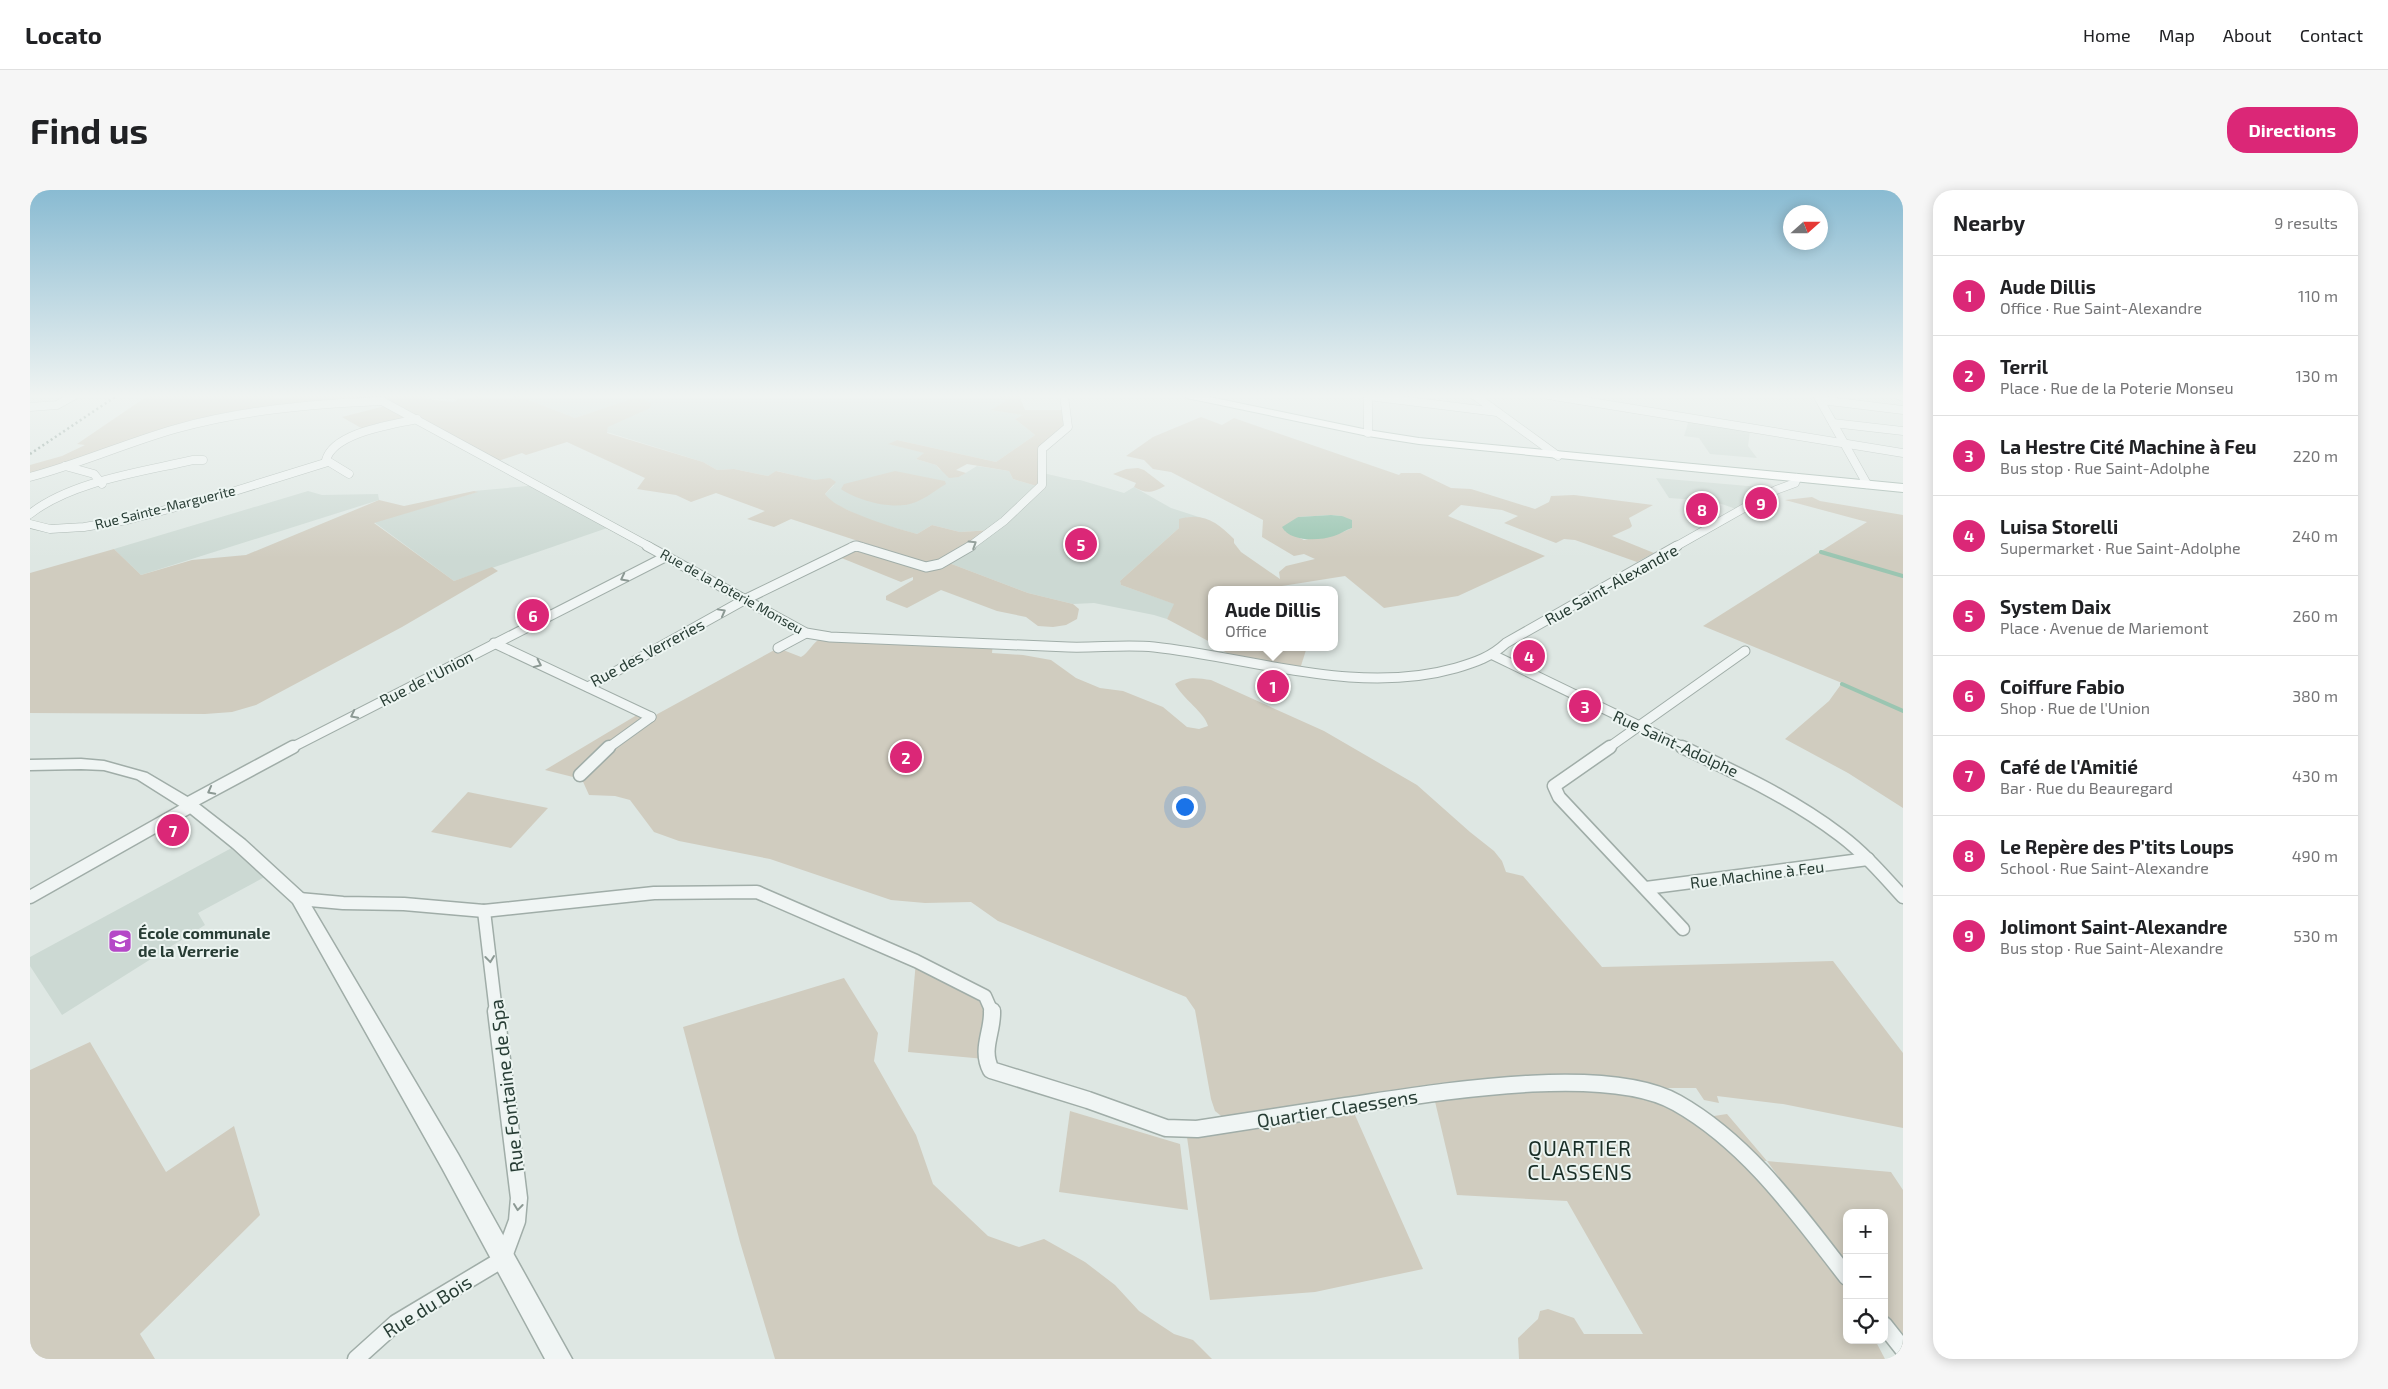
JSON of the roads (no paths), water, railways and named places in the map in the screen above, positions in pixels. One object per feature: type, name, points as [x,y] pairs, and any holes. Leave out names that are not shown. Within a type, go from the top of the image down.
[{"type":"main road","points":[[1495,450],[1903,488]]},
{"type":"street","points":[[30,477],[113,450]]},
{"type":"street","points":[[328,450],[325,457],[328,462],[349,474]]},
{"type":"street","name":"Rue de la Poterie Monseu","points":[[473,450],[806,633],[835,637],[1071,647],[1118,646]]},
{"type":"street","name":"Rue des Verreries","points":[[494,643],[588,687],[744,600],[840,552],[856,546],[930,567],[936,566],[985,537],[1038,489],[1044,480],[1042,450]]},
{"type":"street","points":[[1549,450],[1558,456]]},
{"type":"street","points":[[1847,450],[1867,484]]},
{"type":"street","points":[[1878,450],[1903,453]]},
{"type":"street","points":[[30,514],[55,497],[193,460],[204,460]]},
{"type":"street","name":"Rue Sainte-Marguerite","points":[[30,524],[37,528],[56,530],[104,524],[195,502],[328,462]]},
{"type":"street","points":[[65,466],[94,474],[102,484]]},
{"type":"street","points":[[1773,476],[1776,490]]},
{"type":"street","name":"Rue Saint-Alexandre","points":[[1118,646],[1165,648],[1270,668],[1329,676],[1403,678],[1432,675],[1493,656],[1506,643],[1776,490],[1795,483],[1797,478]]},
{"type":"street","name":"Rue de l'Union","points":[[30,897],[322,731],[667,556]]},
{"type":"street","points":[[778,648],[806,633]]},
{"type":"street","points":[[1684,928],[1559,797],[1554,786],[1745,651]]},
{"type":"street","name":"Rue Saint-Adolphe","points":[[1493,656],[1774,790],[1817,818],[1868,859],[1903,897]]},
{"type":"street","points":[[580,775],[610,746],[651,717],[588,687]]},
{"type":"street","points":[[30,765],[81,764],[128,771],[154,782],[189,805],[239,844],[299,899],[450,1161],[559,1359]]},
{"type":"street","name":"Rue Machine à Feu","points":[[1646,888],[1868,859]]},
{"type":"street","name":"Quartier Claessens","points":[[299,899],[343,903],[404,904],[484,911],[619,896],[745,890],[768,896],[916,961],[985,996],[990,1002],[993,1014],[985,1058],[991,1070],[1088,1100],[1166,1128],[1197,1130],[1433,1093],[1503,1086],[1574,1083],[1614,1084],[1658,1094],[1695,1114],[1748,1160],[1803,1222],[1843,1272]]},
{"type":"street","name":"Rue Fontaine de Spa","points":[[484,911],[519,1198],[516,1221],[503,1259]]},
{"type":"street","name":"Rue du Bois","points":[[356,1359],[396,1323],[503,1259]]},
{"type":"street","points":[[1888,1330],[1903,1349]]},
{"type":"waterway","points":[[1821,552],[1903,576]]},
{"type":"waterway","points":[[1842,684],[1903,711]]},
{"type":"railway","points":[[30,454],[37,450]]},
{"type":"place","name":"Jolimont Saint-Alexandre","points":[[1761,503]]},
{"type":"place","name":"Le Repère des P'tits Loups","points":[[1702,509]]},
{"type":"place","name":"System Daix","points":[[1081,544]]},
{"type":"place","name":"Coiffure Fabio","points":[[533,615]]},
{"type":"place","name":"Luisa Storelli","points":[[1529,656]]},
{"type":"place","name":"Aude Dillis","points":[[1273,686]]},
{"type":"place","name":"La Hestre Cité Machine à Feu","points":[[1585,706]]},
{"type":"place","name":"Terril","points":[[906,757]]},
{"type":"place","name":"Café de l'Amitié","points":[[173,830]]},
{"type":"place","name":"École communale de la Verrerie","points":[[120,941]]},
{"type":"district","name":"QUARTIER CLASSENS","points":[[1580,1159]]}]
